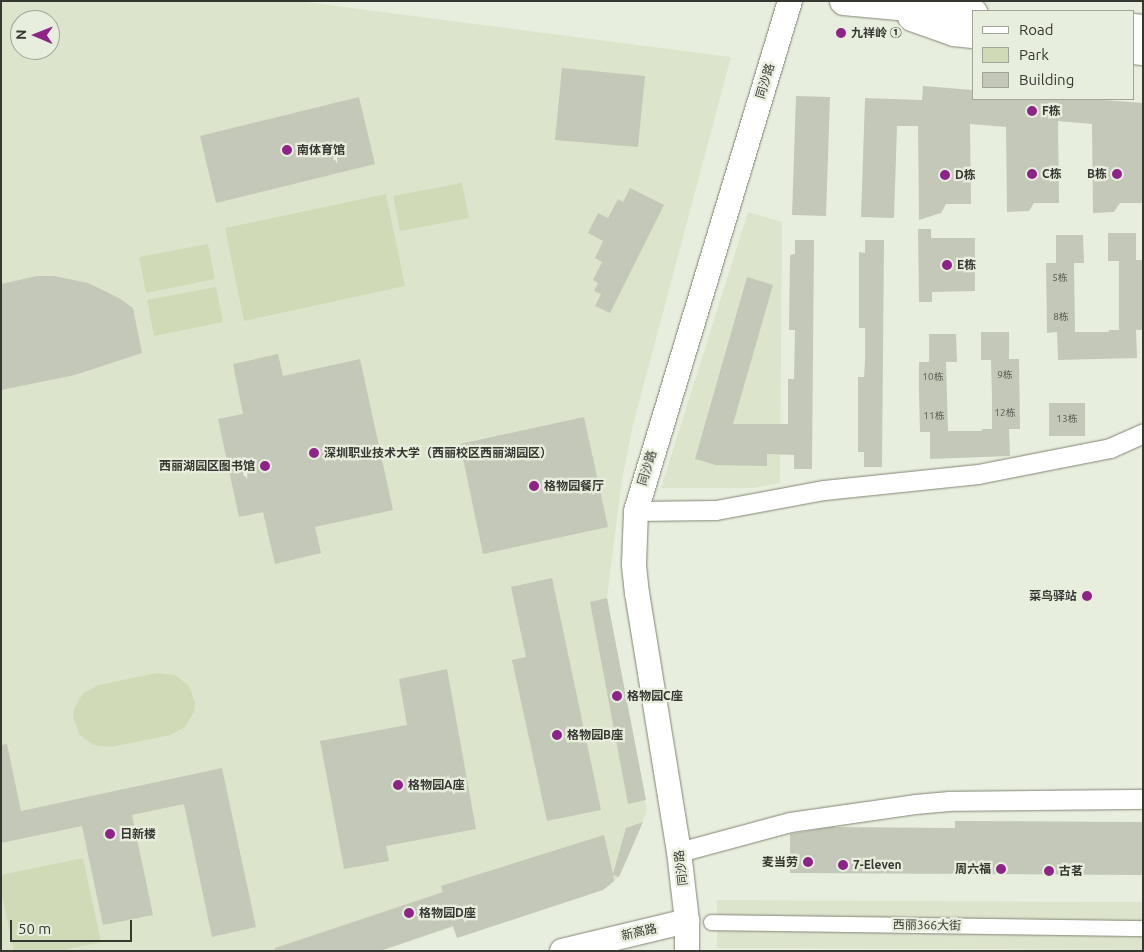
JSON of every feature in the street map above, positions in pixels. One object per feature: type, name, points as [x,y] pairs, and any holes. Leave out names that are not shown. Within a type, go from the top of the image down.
[{"type":"main road","points":[[844,1],[972,13]]},
{"type":"main road","points":[[873,4],[954,32],[972,34]]},
{"type":"street","name":"同沙路","points":[[687,951],[687,921],[679,852],[637,594],[634,564],[636,511],[647,469],[790,1]]},
{"type":"street","points":[[636,511],[716,510],[824,490],[978,474],[1110,448],[1143,433]]},
{"type":"street","points":[[679,852],[790,822],[915,804],[948,801],[1143,799]]},
{"type":"street","name":"新高路","points":[[562,951],[687,921]]},
{"type":"street","name":"西丽366大街","points":[[711,922],[1143,928]]},
{"type":"shaded area","name":"深圳职业技术大学（西丽校区西丽湖园区）","points":[[1,1],[298,1],[731,57],[633,425],[622,480],[607,598],[647,811],[626,862],[616,880],[603,890],[457,938],[453,927],[381,951],[1,951]]},
{"type":"shaded area","points":[[748,212],[782,222],[780,483],[753,488],[661,488]]},
{"type":"shaded area","points":[[717,900],[1143,902],[1143,950],[717,948]]},
{"type":"green space","points":[[462,183],[469,218],[400,231],[393,196]]},
{"type":"green space","points":[[386,194],[405,286],[244,321],[225,228]]},
{"type":"green space","points":[[208,244],[215,279],[146,293],[139,257]]},
{"type":"green space","points":[[216,287],[223,322],[154,336],[147,300]]},
{"type":"green space","points":[[157,673],[175,675],[189,686],[195,703],[194,712],[185,727],[170,735],[111,747],[93,745],[79,734],[73,717],[74,709],[83,693],[99,685]]},
{"type":"green space","points":[[83,858],[101,942],[59,951],[14,951],[1,891],[1,875]]},
{"type":"building","points":[[562,68],[645,76],[638,147],[555,140]]},
{"type":"building","points":[[923,86],[972,90],[972,100],[1104,100],[1143,103],[1143,203],[1120,203],[1114,212],[1093,213],[1092,124],[1058,121],[1059,203],[1034,203],[1029,211],[1007,212],[1006,127],[970,124],[971,204],[946,204],[941,213],[919,220],[918,126],[897,126],[894,218],[861,217],[865,98],[922,100]]},
{"type":"building","points":[[796,96],[830,97],[826,216],[792,215]]},
{"type":"building","name":"南体育馆","points":[[359,97],[375,164],[216,203],[200,136]]},
{"type":"building","points":[[630,188],[664,205],[610,313],[595,306],[601,294],[594,291],[598,283],[593,280],[602,262],[595,258],[603,241],[588,233],[598,213],[608,218],[618,199],[623,202]]},
{"type":"building","name":"E栋","points":[[918,229],[931,229],[931,238],[975,238],[975,291],[932,292],[932,302],[919,302]]},
{"type":"building","points":[[1108,233],[1136,233],[1136,260],[1143,260],[1143,330],[1136,330],[1137,358],[1058,360],[1057,332],[1047,333],[1046,263],[1056,263],[1056,235],[1083,235],[1084,263],[1074,263],[1075,332],[1109,332],[1109,330],[1119,330],[1119,261],[1108,261]]},
{"type":"building","points":[[795,240],[814,240],[812,469],[794,469],[794,455],[767,454],[767,466],[716,465],[695,459],[747,277],[773,285],[733,424],[788,424],[788,379],[794,379],[795,330],[789,330],[790,255],[795,254]]},
{"type":"building","points":[[865,240],[884,240],[882,467],[864,467],[864,452],[858,452],[858,377],[864,377],[865,362],[865,328],[859,328],[859,252],[865,253]]},
{"type":"building","points":[[37,276],[54,276],[88,283],[119,298],[133,308],[142,353],[75,375],[1,390],[1,284]]},
{"type":"building","points":[[981,332],[1009,332],[1009,359],[1019,359],[1020,429],[1009,429],[1010,456],[930,459],[930,432],[920,432],[919,393],[919,362],[929,362],[929,334],[956,334],[957,362],[946,362],[948,431],[982,431],[982,429],[992,429],[992,398],[991,360],[981,360]]},
{"type":"building","points":[[278,354],[283,376],[360,359],[393,510],[315,527],[321,553],[275,564],[263,512],[239,517],[218,419],[243,414],[233,364]]},
{"type":"building","points":[[1049,403],[1085,403],[1085,436],[1049,436]]},
{"type":"building","name":"格物园餐厅","points":[[584,417],[608,527],[483,554],[460,444]]},
{"type":"building","name":"格物园B座","points":[[552,578],[601,810],[547,821],[512,660],[526,657],[511,587]]},
{"type":"building","points":[[607,598],[646,800],[628,804],[590,602]]},
{"type":"building","name":"格物园A座","points":[[447,669],[476,829],[386,846],[389,861],[344,869],[320,741],[407,725],[399,679]]},
{"type":"building","name":"日新楼","points":[[7,744],[21,811],[222,768],[256,927],[212,937],[184,804],[132,815],[153,915],[103,925],[82,826],[1,843],[1,745]]},
{"type":"building","points":[[955,821],[1143,822],[1143,875],[790,873],[790,834],[831,827],[955,828]]},
{"type":"building","name":"格物园C座","points":[[643,822],[619,877],[613,875],[614,881],[603,890],[457,938],[453,926],[380,951],[275,951],[275,948],[443,892],[441,886],[604,835],[613,874],[626,828]]},
{"type":"place","name":"九祥岭 ①","points":[[841,33]]},
{"type":"place","name":"F栋","points":[[1032,111]]},
{"type":"place","name":"南体育馆","points":[[287,150]]},
{"type":"place","name":"C栋","points":[[1032,174]]},
{"type":"place","name":"B栋","points":[[1117,174]]},
{"type":"place","name":"D栋","points":[[945,175]]},
{"type":"place","name":"E栋","points":[[947,265]]},
{"type":"place","name":"深圳职业技术大学（西丽校区西丽湖园区）","points":[[314,453]]},
{"type":"place","name":"西丽湖园区图书馆","points":[[265,466]]},
{"type":"place","name":"格物园餐厅","points":[[534,486]]},
{"type":"place","name":"菜鸟驿站","points":[[1087,596]]},
{"type":"place","name":"格物园C座","points":[[617,696]]},
{"type":"place","name":"格物园B座","points":[[557,735]]},
{"type":"place","name":"格物园A座","points":[[398,785]]},
{"type":"place","name":"日新楼","points":[[110,834]]},
{"type":"place","name":"麦当劳","points":[[808,862]]},
{"type":"place","name":"7-Eleven","points":[[843,865]]},
{"type":"place","name":"周六福","points":[[1001,869]]},
{"type":"place","name":"古茗","points":[[1049,871]]},
{"type":"place","name":"格物园D座","points":[[409,913]]}]
